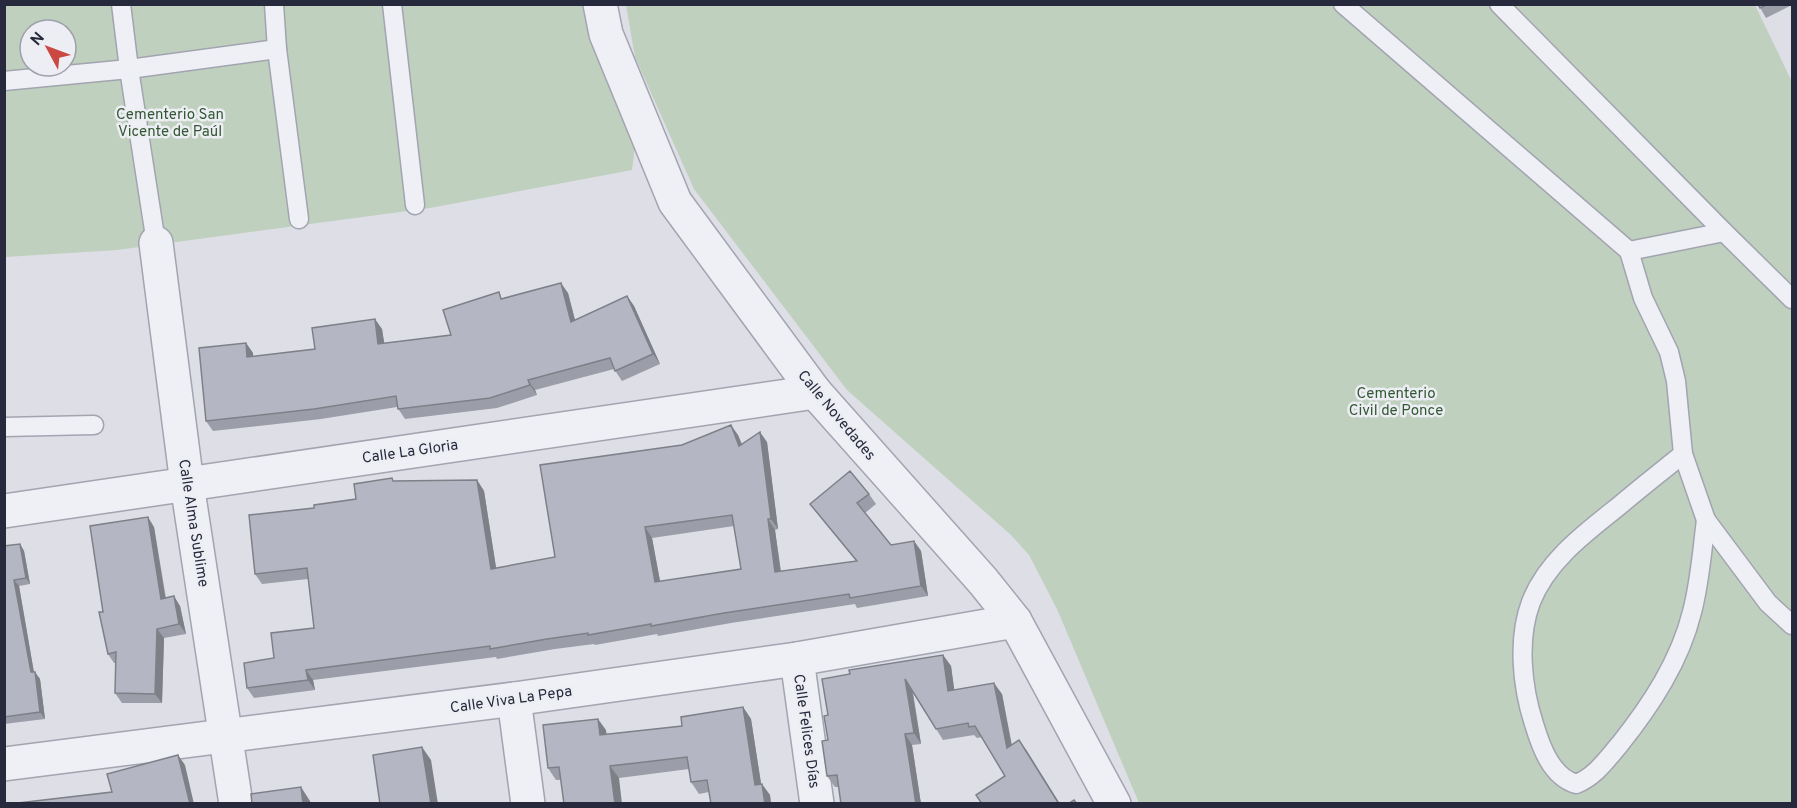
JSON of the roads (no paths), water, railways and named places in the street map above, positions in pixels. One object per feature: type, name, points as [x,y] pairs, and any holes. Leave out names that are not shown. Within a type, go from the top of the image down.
[{"type":"street","name":"Calle Novedades","points":[[600,4],[606,34],[675,202],[815,392],[983,581],[1015,621],[1114,804]]},
{"type":"street","name":"Calle Alma Sublime","points":[[156,243],[187,484],[236,804]]},
{"type":"street","name":"Calle La Gloria","points":[[4,511],[815,392]]},
{"type":"street","name":"Calle Viva La Pepa","points":[[4,764],[514,699],[797,659],[1015,621]]},
{"type":"street","name":"Calle Felices Días","points":[[797,659],[817,804]]},
{"type":"street","points":[[514,699],[528,804]]},
{"type":"lane","points":[[121,4],[156,243]]},
{"type":"lane","points":[[274,4],[277,49],[299,219]]},
{"type":"lane","points":[[392,4],[415,205]]},
{"type":"lane","points":[[1343,4],[1629,250],[1643,298],[1672,362],[1683,454],[1706,520],[1768,603],[1792,625]]},
{"type":"lane","points":[[1499,4],[1792,298]]},
{"type":"lane","points":[[4,81],[129,69],[277,49]]},
{"type":"lane","points":[[1629,250],[1724,232]]},
{"type":"lane","points":[[4,427],[94,425]]},
{"type":"lane","points":[[1683,454],[1575,541],[1552,568],[1531,602],[1522,645],[1527,703],[1540,745],[1558,774],[1566,781],[1576,784],[1593,775],[1634,726],[1674,661],[1693,610],[1706,520]]},
{"type":"park label","name":"Cementerio San Vicente de Paúl","points":[[170,122]]},
{"type":"park label","name":"Cementerio Civil de Ponce","points":[[1396,402]]}]
